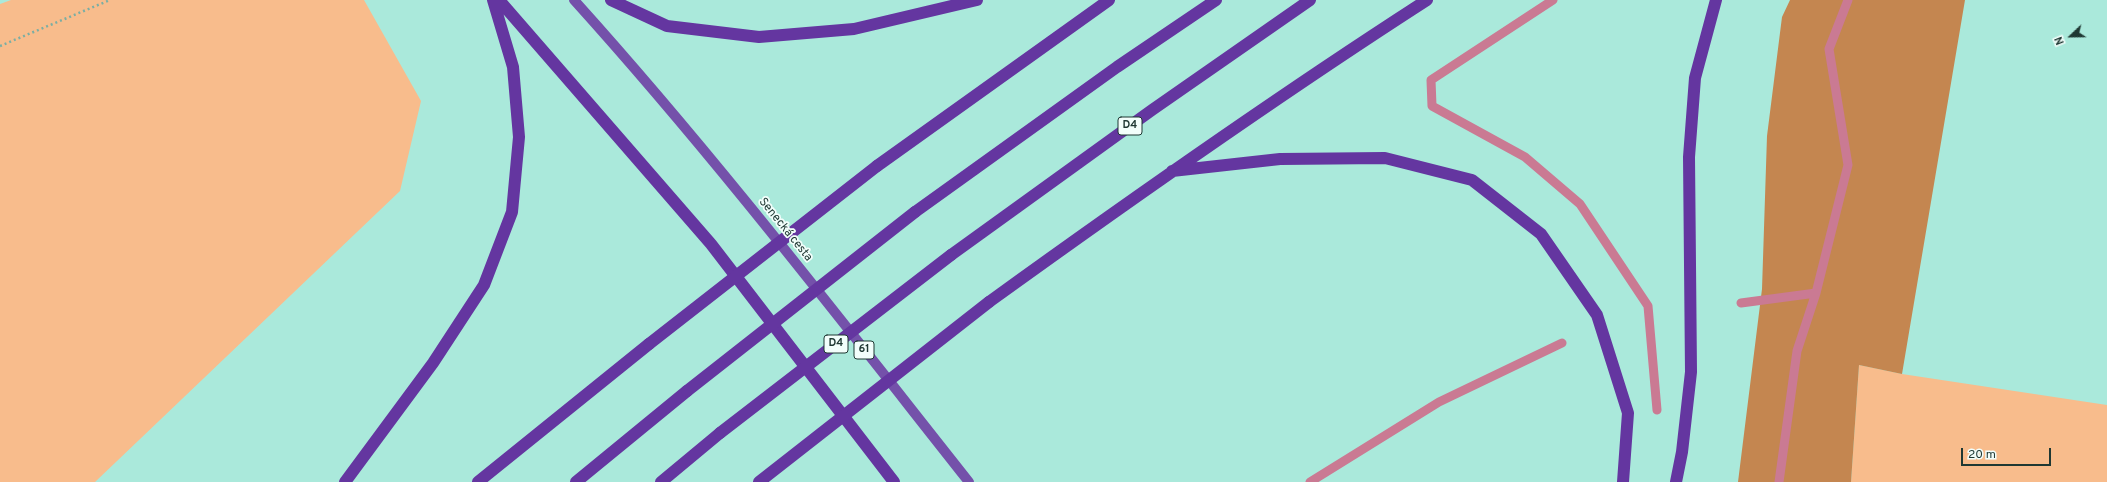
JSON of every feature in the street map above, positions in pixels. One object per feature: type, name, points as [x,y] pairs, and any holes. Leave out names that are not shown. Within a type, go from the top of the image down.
[{"type":"highway","points":[[345,482],[432,363],[484,285],[512,212],[519,137],[513,67],[493,0]]},
{"type":"highway","points":[[499,0],[711,244],[894,482]]},
{"type":"highway","points":[[611,0],[667,26],[759,37],[854,29],[977,0]]},
{"type":"highway","points":[[478,482],[649,344],[877,166],[1109,0]]},
{"type":"highway","points":[[576,482],[687,391],[915,212],[1118,67],[1216,0]]},
{"type":"highway","name":"D4","points":[[661,482],[720,433],[951,255],[1152,110],[1310,0]]},
{"type":"highway","points":[[759,482],[989,302],[1172,170],[1427,0]]},
{"type":"highway","points":[[1676,482],[1682,452],[1691,372],[1690,141],[1695,78],[1716,0]]},
{"type":"highway","points":[[1172,170],[1280,159],[1385,158],[1472,180],[1541,234],[1597,315],[1628,412],[1623,482]]},
{"type":"main road","name":"Senecká cesta","points":[[574,0],[625,57],[754,212],[969,482]]},
{"type":"path","points":[[0,46],[110,0]]},
{"type":"shaded area","points":[[11,0],[364,0],[421,101],[400,191],[95,482],[0,482],[0,4]]},
{"type":"shaded area","points":[[1790,0],[1965,0],[1902,374],[1859,365],[1851,482],[1738,482],[1762,289],[1767,136],[1782,17]]},
{"type":"shaded area","points":[[1859,365],[1902,374],[2107,405],[2107,482],[1851,482]]},
{"type":"waterway","points":[[1553,0],[1431,80],[1432,106],[1525,157],[1580,204],[1648,306],[1657,410]]},
{"type":"waterway","points":[[1779,482],[1797,351],[1816,293],[1848,165],[1829,49],[1848,0]]},
{"type":"waterway","points":[[1741,303],[1816,293]]},
{"type":"waterway","points":[[1310,482],[1439,402],[1562,343]]}]
